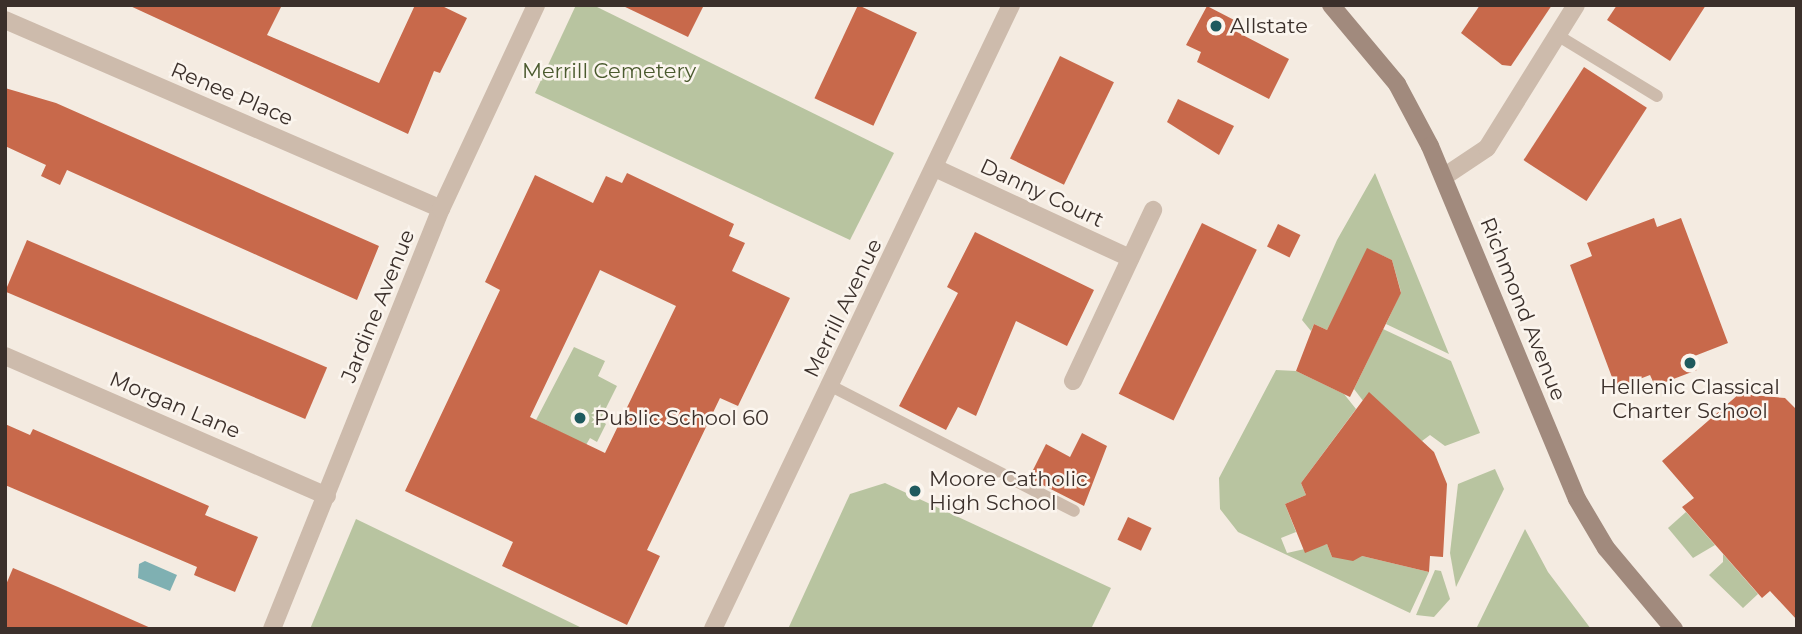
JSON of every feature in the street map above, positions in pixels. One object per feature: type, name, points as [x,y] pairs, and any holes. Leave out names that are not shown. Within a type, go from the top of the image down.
[{"type":"main road","name":"Richmond Avenue","points":[[1331,5],[1397,84],[1445,176],[1577,499],[1606,548],[1674,629]]},
{"type":"street","name":"Jardine Avenue","points":[[272,629],[441,209],[536,5]]},
{"type":"street","name":"Merrill Avenue","points":[[713,629],[1011,5]]},
{"type":"street","points":[[1445,176],[1487,148],[1576,5]]},
{"type":"street","name":"Renee Place","points":[[5,20],[441,209]]},
{"type":"street","name":"Danny Court","points":[[935,168],[1130,258]]},
{"type":"street","points":[[1073,381],[1153,210]]},
{"type":"street","name":"Morgan Lane","points":[[5,356],[327,496]]},
{"type":"lane","points":[[1558,35],[1657,96]]},
{"type":"lane","points":[[831,386],[1074,511]]},
{"type":"green space","name":"Merrill Cemetery","points":[[576,5],[593,5],[894,153],[850,240],[535,93]]},
{"type":"green space","points":[[1375,173],[1449,354],[1386,324],[1401,292],[1392,260],[1368,249],[1327,330],[1314,324],[1311,331],[1302,320],[1337,240]]},
{"type":"green space","points":[[1383,329],[1451,361],[1480,433],[1445,446],[1430,435],[1422,441],[1373,414],[1354,389]]},
{"type":"green space","points":[[574,347],[605,361],[598,376],[617,386],[600,420],[606,424],[597,442],[590,438],[586,445],[536,420]]},
{"type":"green space","points":[[1276,370],[1296,371],[1344,394],[1356,409],[1301,483],[1306,495],[1285,504],[1296,532],[1281,538],[1287,553],[1327,544],[1332,557],[1362,556],[1429,572],[1410,613],[1238,532],[1220,509],[1219,478]]},
{"type":"green space","points":[[1495,469],[1504,489],[1456,587],[1450,553],[1458,484]]},
{"type":"green space","name":"Moore Catholic High School","points":[[885,483],[1111,588],[1091,629],[788,629],[850,494]]},
{"type":"green space","points":[[1686,512],[1715,545],[1693,558],[1668,528]]},
{"type":"green space","points":[[356,519],[584,629],[310,629]]},
{"type":"green space","points":[[1525,529],[1548,572],[1591,629],[1476,629]]},
{"type":"green space","points":[[1723,554],[1758,594],[1743,608],[1709,575],[1723,562]]},
{"type":"green space","points":[[1435,570],[1441,571],[1450,599],[1434,617],[1416,615]]},
{"type":"water","points":[[145,561],[177,575],[170,591],[138,578],[139,564]]},
{"type":"building","points":[[128,5],[282,5],[267,35],[379,83],[415,5],[440,5],[467,18],[440,73],[434,71],[408,134]]},
{"type":"building","points":[[621,5],[704,5],[688,37]]},
{"type":"building","points":[[858,5],[917,32],[873,126],[814,98]]},
{"type":"building","points":[[1480,5],[1552,5],[1511,66],[1502,65],[1461,33]]},
{"type":"building","points":[[1617,5],[1706,5],[1670,61],[1607,20]]},
{"type":"building","points":[[1207,6],[1238,22],[1237,32],[1289,59],[1269,99],[1197,62],[1201,52],[1186,45]]},
{"type":"building","points":[[1060,56],[1114,82],[1064,185],[1010,158]]},
{"type":"building","points":[[1584,67],[1647,108],[1586,201],[1524,160]]},
{"type":"building","points":[[5,88],[56,103],[379,246],[357,300],[67,170],[60,185],[41,176],[46,165],[5,146]]},
{"type":"building","points":[[1178,99],[1234,126],[1219,155],[1167,122]]},
{"type":"building","points":[[627,173],[734,224],[729,236],[745,243],[732,271],[790,298],[738,406],[720,398],[647,550],[660,556],[627,625],[502,566],[513,542],[405,491],[500,290],[485,282],[535,175],[593,203],[606,176],[622,183]],"holes":[[[600,270],[676,306],[605,453],[530,417]]]},
{"type":"building","points":[[1654,218],[1657,227],[1681,218],[1728,343],[1692,357],[1697,370],[1655,386],[1650,375],[1616,388],[1570,265],[1592,256],[1587,243]]},
{"type":"building","points":[[1202,223],[1257,250],[1174,421],[1119,394]]},
{"type":"building","points":[[1278,224],[1300,235],[1290,257],[1267,246]]},
{"type":"building","points":[[975,232],[1094,290],[1067,346],[1016,321],[976,416],[958,407],[946,430],[899,406],[958,293],[947,287]]},
{"type":"building","points":[[27,240],[327,367],[305,419],[5,292]]},
{"type":"building","points":[[1367,248],[1392,260],[1401,293],[1350,397],[1296,371],[1314,324],[1327,330]]},
{"type":"building","points":[[1369,392],[1434,452],[1447,484],[1443,557],[1430,556],[1429,572],[1362,556],[1353,561],[1332,557],[1327,544],[1305,553],[1285,504],[1306,495],[1301,483]]},
{"type":"building","points":[[1739,394],[1785,398],[1797,410],[1797,620],[1770,591],[1762,598],[1682,507],[1694,498],[1662,461]]},
{"type":"building","points":[[5,424],[30,435],[33,429],[209,506],[205,515],[258,537],[235,592],[194,575],[197,567],[5,485]]},
{"type":"building","points":[[1082,433],[1107,446],[1084,506],[1029,478],[1046,444],[1070,457]]},
{"type":"building","points":[[1128,517],[1152,528],[1141,551],[1117,540]]},
{"type":"building","points":[[13,568],[153,629],[5,629],[5,587]]},
{"type":"place","name":"Allstate","points":[[1216,26]]},
{"type":"place","name":"Hellenic Classical Charter School","points":[[1690,363]]},
{"type":"place","name":"Public School 60","points":[[580,418]]},
{"type":"place","name":"Moore Catholic High School","points":[[915,491]]}]
